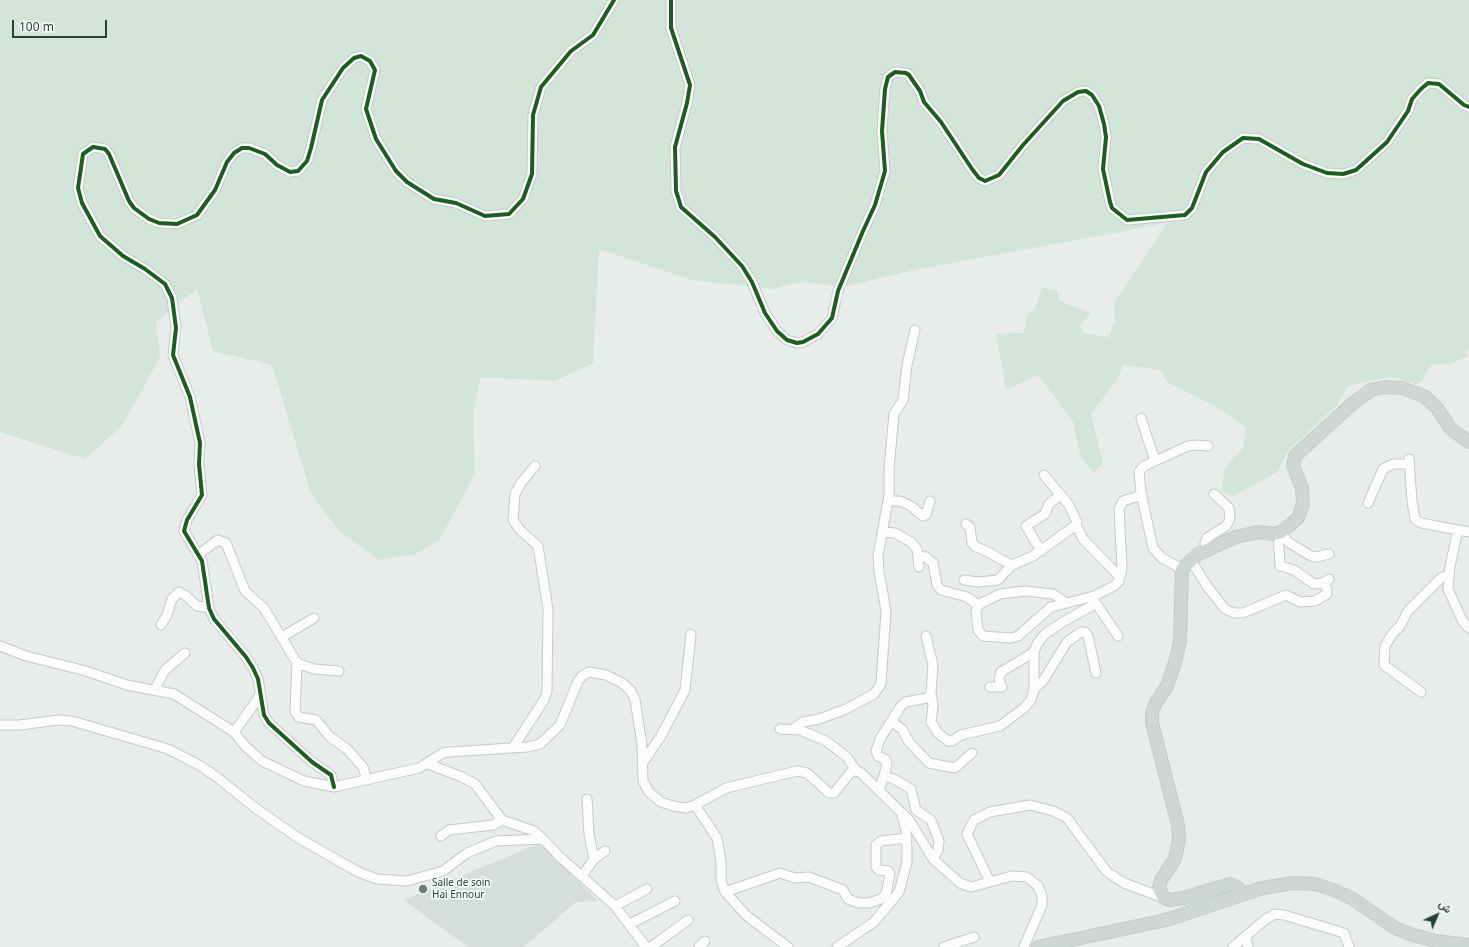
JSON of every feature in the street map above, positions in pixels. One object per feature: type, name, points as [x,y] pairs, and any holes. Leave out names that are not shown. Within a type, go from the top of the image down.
[{"type":"main road","points":[[1241,894],[1238,888],[1230,884],[1176,900],[1164,898],[1159,888],[1161,880],[1175,859],[1179,839],[1178,825],[1152,723],[1155,704],[1167,686],[1180,641],[1182,568],[1190,559],[1206,550],[1250,533],[1279,533],[1298,518],[1302,511],[1303,494],[1293,465],[1295,456],[1324,429],[1371,390],[1385,387],[1402,388],[1424,396],[1437,408],[1450,429],[1469,442]]},
{"type":"main road","points":[[1038,947],[1166,920],[1241,894],[1262,888],[1293,883],[1316,884],[1353,899],[1396,928],[1413,935],[1436,941],[1469,945]]},
{"type":"street","points":[[334,787],[330,775],[302,753],[269,723],[264,715],[258,679],[246,657],[214,619],[209,608],[204,569],[199,554],[187,538],[184,531],[187,520],[202,495],[199,464],[200,443],[190,397],[173,355],[176,328],[172,298],[165,284],[145,269],[123,256],[100,236],[82,203],[78,188],[83,154],[93,147],[105,149],[110,154],[129,201],[134,208],[149,219],[159,223],[177,224],[197,215],[215,190],[227,162],[234,153],[242,148],[249,148],[265,154],[278,165],[290,172],[298,171],[307,161],[322,100],[342,68],[354,58],[361,56],[370,61],[375,70],[366,110],[376,138],[396,171],[407,182],[434,199],[456,203],[484,216],[509,214],[524,199],[532,174],[533,115],[541,87],[571,51],[593,34],[614,0]]},
{"type":"street","points":[[671,0],[671,28],[690,85],[687,103],[675,146],[676,191],[680,202],[682,207],[715,237],[742,266],[752,282],[765,313],[777,331],[787,340],[797,343],[803,342],[818,334],[832,318],[836,298],[875,205],[885,171],[882,131],[885,89],[888,77],[895,72],[906,73],[909,75],[920,91],[924,102],[941,122],[972,170],[979,178],[985,181],[999,175],[1022,144],[1063,101],[1078,92],[1086,91],[1092,95],[1099,106],[1104,124],[1106,137],[1104,169],[1110,202],[1112,208],[1127,220],[1185,215],[1192,208],[1206,172],[1223,152],[1243,138],[1259,138],[1303,164],[1327,173],[1343,174],[1356,170],[1364,165],[1387,142],[1408,111],[1412,99],[1428,83],[1439,84],[1464,106],[1469,107]]},
{"type":"street","points":[[793,729],[803,722],[819,719],[846,709],[874,694],[880,687],[886,623],[885,602],[878,567],[878,556],[889,501],[889,468],[894,414],[903,400],[907,365],[915,330]]},
{"type":"street","points":[[1141,418],[1155,461]]},
{"type":"street","points":[[1182,568],[1162,558],[1153,548],[1142,495],[1139,472],[1144,466],[1188,446],[1208,446]]},
{"type":"street","points":[[1368,503],[1383,469],[1393,464],[1409,462],[1415,518],[1421,523],[1469,532]]},
{"type":"street","points":[[514,746],[544,700],[547,692],[548,609],[538,546],[520,530],[513,520],[515,494],[521,483],[535,466]]},
{"type":"street","points":[[1044,475],[1069,505],[1076,518],[1076,525],[1083,539],[1120,577]]},
{"type":"street","points":[[1206,550],[1205,543],[1207,538],[1226,526],[1230,519],[1229,508],[1214,494]]},
{"type":"street","points":[[1041,551],[1026,526],[1045,514],[1049,504],[1060,495]]},
{"type":"street","points":[[990,687],[1002,686],[999,678],[1001,672],[1034,652],[1045,634],[1114,586],[1120,577],[1122,568],[1119,509],[1123,501],[1142,495]]},
{"type":"street","points":[[889,501],[900,501],[911,506],[923,516],[926,514],[930,501]]},
{"type":"street","points":[[966,524],[970,527],[972,543],[976,547],[1012,564]]},
{"type":"street","points":[[964,580],[978,582],[998,580],[1012,564],[1033,556],[1076,525]]},
{"type":"street","points":[[1458,530],[1449,576],[1449,593],[1464,624],[1469,628]]},
{"type":"street","points":[[882,532],[895,532],[911,542],[917,549],[919,567]]},
{"type":"street","points":[[1279,533],[1288,542],[1311,556],[1316,557],[1329,554]]},
{"type":"street","points":[[1190,559],[1207,586],[1225,609],[1234,613],[1243,613],[1282,596],[1289,596],[1300,602],[1315,601],[1327,594],[1326,581],[1314,584],[1294,570],[1280,566],[1279,533]]},
{"type":"street","points":[[199,554],[218,540],[226,543],[245,591],[264,608],[297,663],[295,712],[300,716],[316,720],[330,737],[347,749],[362,767],[367,780]]},
{"type":"street","points":[[918,556],[926,557],[933,563],[937,585],[941,590],[967,597],[978,605]]},
{"type":"street","points":[[1421,692],[1384,665],[1385,646],[1393,633],[1400,626],[1408,611],[1442,577],[1449,576]]},
{"type":"street","points":[[998,580],[1000,594]]},
{"type":"street","points":[[1067,603],[1053,594],[1044,592],[1015,591],[1000,594],[978,605],[976,612],[980,634],[986,638],[1010,638],[1018,636],[1051,607],[1067,603],[1093,600]]},
{"type":"street","points":[[161,625],[167,615],[172,599],[179,592],[185,595],[197,606],[209,608]]},
{"type":"street","points":[[1093,600],[1118,636]]},
{"type":"street","points":[[282,637],[314,618]]},
{"type":"street","points":[[1034,689],[1043,681],[1067,642],[1081,632],[1085,632],[1088,636],[1096,673]]},
{"type":"street","points":[[642,764],[661,736],[684,690],[691,634]]},
{"type":"street","points":[[926,636],[933,665],[931,693],[933,705],[931,722],[945,740],[952,741],[961,735],[1003,724],[1028,704],[1034,689],[1034,652]]},
{"type":"street","points":[[0,646],[26,656],[86,671],[127,685],[155,689],[174,694],[190,702],[234,732],[245,746],[262,761],[304,781],[334,787],[419,768],[428,764],[443,753],[514,746],[527,747],[540,744],[560,725],[578,681],[582,676],[589,672],[596,672],[614,678],[630,690],[636,699],[643,781],[649,792],[660,802],[680,807],[695,805],[726,788],[797,771],[807,773],[829,792],[834,793],[838,790],[850,773],[856,771]]},
{"type":"street","points":[[155,689],[165,670],[185,653]]},
{"type":"street","points":[[297,663],[314,669],[339,672]]},
{"type":"street","points":[[234,732],[256,703],[260,693]]},
{"type":"street","points":[[880,791],[886,762],[876,754],[876,749],[901,706],[906,702],[926,698],[931,693]]},
{"type":"street","points":[[0,725],[20,725],[58,720],[72,721],[168,749],[199,765],[297,837],[358,872],[377,879],[407,881],[443,871],[467,853],[496,841],[543,839]]},
{"type":"street","points":[[892,722],[902,729],[909,742],[930,763],[955,768],[972,752]]},
{"type":"street","points":[[780,729],[793,729],[815,735],[826,741],[847,757],[856,771],[860,772],[880,791],[915,828],[933,859],[960,883],[971,887],[1012,876],[1027,877],[1038,886],[1042,896],[1042,905],[1024,947]]},
{"type":"street","points":[[428,764],[462,777],[474,784],[502,820],[534,831],[559,856],[615,906],[646,947]]},
{"type":"street","points":[[884,776],[894,779],[911,789],[917,812],[932,820],[939,841],[938,850],[933,859]]},
{"type":"street","points":[[587,799],[589,834],[594,859]]},
{"type":"street","points":[[695,805],[717,838],[721,862],[721,880],[725,892],[748,916],[788,947]]},
{"type":"street","points":[[990,882],[967,834],[974,820],[990,812],[1030,805],[1053,811],[1067,818],[1107,872],[1124,883],[1164,898]]},
{"type":"street","points":[[837,947],[871,925],[897,896],[907,862],[907,838],[902,813]]},
{"type":"street","points":[[441,836],[449,830],[487,826],[502,820]]},
{"type":"street","points":[[725,892],[780,874],[795,878],[809,877],[822,884],[843,890],[848,899],[859,903],[869,903],[882,898],[886,894],[890,874],[888,871],[877,868],[876,846],[881,841],[907,838]]},
{"type":"street","points":[[582,876],[594,859],[605,850]]},
{"type":"street","points":[[615,906],[647,889]]},
{"type":"street","points":[[630,924],[675,901]]},
{"type":"street","points":[[1233,947],[1266,919],[1275,914],[1284,914],[1344,933],[1349,947]]},
{"type":"street","points":[[651,947],[688,920]]},
{"type":"street","points":[[1246,936],[1248,947]]},
{"type":"street","points":[[944,947],[974,937]]},
{"type":"shaded area","points":[[540,843],[598,901],[576,902],[524,947],[468,947],[404,900],[420,893],[417,888],[427,884],[430,889]]},
{"type":"green space","points":[[0,0],[1469,0],[1469,349],[1466,351],[1468,356],[1451,364],[1430,365],[1422,381],[1416,384],[1391,377],[1348,386],[1338,404],[1288,451],[1277,472],[1234,496],[1221,492],[1225,467],[1243,448],[1246,427],[1213,405],[1167,382],[1160,370],[1123,365],[1117,380],[1091,414],[1103,463],[1094,473],[1081,458],[1073,422],[1038,375],[1006,390],[996,334],[1024,333],[1027,314],[1034,311],[1042,288],[1057,290],[1059,301],[1091,313],[1081,324],[1082,333],[1109,337],[1115,319],[1114,303],[1168,222],[919,269],[843,287],[802,282],[772,289],[692,280],[599,249],[593,363],[555,381],[481,377],[473,414],[475,474],[439,541],[415,554],[379,560],[338,530],[311,494],[272,365],[213,351],[197,289],[156,322],[160,357],[122,426],[85,459],[0,432]]},
{"type":"cycle path","points":[[334,787],[331,775],[312,762],[269,723],[264,715],[258,679],[253,668],[246,657],[214,619],[209,608],[202,561],[184,531],[187,520],[202,495],[199,464],[200,443],[190,397],[173,355],[176,328],[172,298],[165,284],[145,269],[123,256],[100,236],[82,203],[78,188],[83,154],[93,147],[105,149],[109,154],[129,201],[134,208],[149,219],[159,223],[177,224],[197,215],[215,190],[227,162],[234,153],[242,148],[249,148],[265,154],[277,165],[290,172],[298,171],[307,161],[322,100],[343,68],[354,58],[361,56],[370,61],[375,70],[366,109],[376,139],[396,171],[407,182],[434,199],[456,203],[485,216],[509,214],[523,199],[532,174],[533,115],[541,87],[571,51],[593,35],[614,0]]},
{"type":"cycle path","points":[[671,0],[671,28],[690,85],[687,103],[675,147],[676,191],[681,207],[715,237],[742,266],[752,282],[765,313],[777,331],[787,340],[797,343],[803,342],[818,334],[832,318],[838,291],[875,205],[885,171],[882,131],[885,89],[888,77],[895,72],[906,73],[909,75],[920,91],[924,102],[941,122],[972,169],[979,178],[985,181],[999,175],[1023,145],[1063,101],[1078,92],[1086,91],[1092,95],[1099,106],[1104,124],[1106,137],[1103,169],[1110,202],[1112,208],[1127,220],[1185,215],[1192,208],[1206,172],[1223,152],[1243,138],[1259,139],[1303,164],[1327,173],[1343,174],[1356,170],[1387,142],[1408,111],[1412,99],[1428,83],[1439,84],[1464,105],[1469,107]]},
{"type":"place","name":"Salle de soin Hai Ennour","points":[[423,889]]}]
